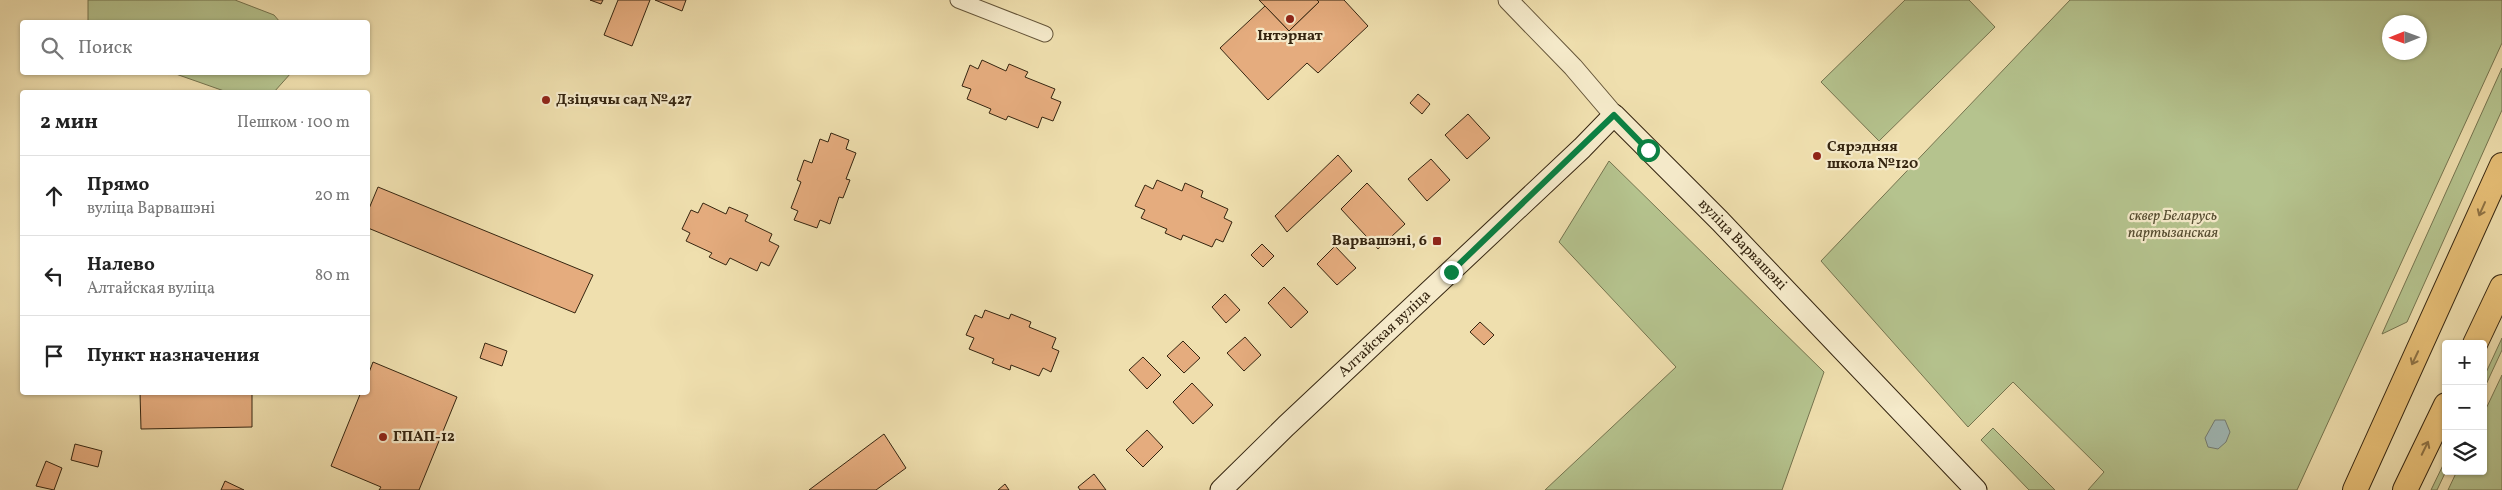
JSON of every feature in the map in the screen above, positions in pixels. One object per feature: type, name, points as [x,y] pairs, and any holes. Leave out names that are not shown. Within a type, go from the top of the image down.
[{"type":"main road","name":"Алтайская вуліца","points":[[1221,490],[1286,426],[1582,148],[1614,115]]},
{"type":"main road","name":"вуліца Варвашэні","points":[[1614,115],[1720,221],[1976,490]]},
{"type":"main road","points":[[2355,490],[2502,165]]},
{"type":"main road","points":[[2477,340],[2502,287]]},
{"type":"main road","points":[[2405,490],[2442,413]]},
{"type":"street","points":[[958,0],[1045,34]]},
{"type":"street","name":"вуліца Варвашэні","points":[[1508,0],[1573,67],[1614,115]]},
{"type":"green space","points":[[88,0],[235,0],[274,15],[278,20],[88,20]]},
{"type":"green space","points":[[1905,0],[1969,0],[1995,27],[1879,141],[1821,82]]},
{"type":"green space","name":"сквер Беларусь партызанская","points":[[2070,0],[2502,0],[2502,43],[2297,490],[2088,490],[2104,472],[2013,382],[1968,427],[1821,261]]},
{"type":"green space","points":[[2502,68],[2502,110],[2407,322],[2382,334]]},
{"type":"green space","points":[[179,75],[289,75],[276,90],[221,90]]},
{"type":"green space","points":[[1609,161],[1824,372],[1782,490],[1545,490],[1676,367],[1559,242]]},
{"type":"green space","points":[[2502,338],[2502,350],[2487,382],[2487,370]]},
{"type":"green space","points":[[2502,375],[2502,490],[2448,490],[2455,475],[2487,475],[2487,407]]},
{"type":"green space","points":[[1993,428],[2055,490],[2029,490],[1981,440]]},
{"type":"green space","points":[[2442,467],[2442,475],[2444,475],[2437,490],[2431,490]]},
{"type":"water","points":[[2215,420],[2225,420],[2230,432],[2226,442],[2218,449],[2208,447],[2205,438]]},
{"type":"building","points":[[590,0],[603,0],[601,4]]},
{"type":"building","points":[[618,0],[650,0],[632,46],[604,35]]},
{"type":"building","points":[[655,0],[686,0],[682,11]]},
{"type":"building","name":"Інтэрнат","points":[[1259,0],[1317,0],[1319,2],[1289,31]]},
{"type":"building","points":[[1317,0],[1344,0],[1368,26],[1318,73],[1307,63],[1268,100],[1220,48],[1265,6],[1289,31],[1319,2]]},
{"type":"building","points":[[982,60],[1006,71],[1009,64],[1028,72],[1025,77],[1055,89],[1051,98],[1061,102],[1053,121],[1042,117],[1038,128],[1008,116],[1006,120],[989,113],[991,109],[967,99],[971,89],[962,86],[970,65],[978,69]]},
{"type":"building","points":[[1418,94],[1430,104],[1422,114],[1410,103]]},
{"type":"building","points":[[1468,114],[1490,138],[1467,159],[1445,135]]},
{"type":"building","points":[[831,133],[849,140],[846,149],[856,153],[846,179],[850,180],[843,198],[839,197],[830,224],[820,220],[817,228],[794,220],[798,211],[791,208],[801,182],[797,180],[804,160],[812,163],[820,139],[828,142]]},
{"type":"building","points":[[1338,155],[1352,171],[1287,232],[1275,216]]},
{"type":"building","points":[[1431,159],[1450,180],[1427,201],[1408,179]]},
{"type":"building","points":[[1157,180],[1182,191],[1185,183],[1203,191],[1201,197],[1228,209],[1224,218],[1232,222],[1223,242],[1216,239],[1212,247],[1183,235],[1181,240],[1165,233],[1167,229],[1141,218],[1145,210],[1135,206],[1145,185],[1153,189]]},
{"type":"building","points":[[1367,183],[1405,224],[1378,249],[1341,209]]},
{"type":"building","points":[[378,187],[593,275],[575,313],[370,229],[370,206]]},
{"type":"building","points":[[703,203],[726,214],[729,207],[748,215],[745,221],[772,234],[769,241],[779,246],[769,266],[761,262],[757,271],[730,258],[726,265],[709,257],[712,253],[686,241],[690,233],[682,229],[691,210],[698,213]]},
{"type":"building","points":[[1262,244],[1274,256],[1263,267],[1251,255]]},
{"type":"building","points":[[1335,246],[1356,268],[1337,285],[1317,264]]},
{"type":"building","points":[[1284,287],[1308,312],[1291,328],[1268,303]]},
{"type":"building","points":[[1225,294],[1240,310],[1226,323],[1212,307]]},
{"type":"building","points":[[985,310],[1009,319],[1011,314],[1031,322],[1029,327],[1056,338],[1052,348],[1059,351],[1051,372],[1043,368],[1039,376],[1011,365],[1010,370],[992,363],[994,359],[969,349],[974,338],[966,335],[975,315],[982,318]]},
{"type":"building","points":[[1480,322],[1494,335],[1484,345],[1470,332]]},
{"type":"building","points":[[1245,337],[1261,355],[1244,371],[1227,353]]},
{"type":"building","points":[[1183,341],[1200,358],[1184,373],[1167,356]]},
{"type":"building","points":[[485,343],[507,351],[502,366],[480,358]]},
{"type":"building","points":[[1143,357],[1161,375],[1147,389],[1129,370]]},
{"type":"building","points":[[373,362],[457,397],[419,490],[379,490],[381,487],[331,466],[360,395],[370,395],[370,370]]},
{"type":"building","points":[[1192,383],[1213,405],[1193,424],[1173,402]]},
{"type":"building","points":[[140,395],[252,395],[252,427],[141,429]]},
{"type":"building","points":[[1147,430],[1163,447],[1143,467],[1126,450]]},
{"type":"building","points":[[884,434],[906,468],[876,490],[809,490]]},
{"type":"building","points":[[75,444],[102,451],[98,467],[71,460]]},
{"type":"building","points":[[46,461],[62,468],[54,490],[36,486]]},
{"type":"building","points":[[1094,474],[1106,490],[1080,490],[1078,487]]},
{"type":"building","points":[[225,481],[244,490],[221,490]]},
{"type":"building","points":[[1005,484],[1009,490],[998,490]]},
{"type":"place","name":"Інтэрнат","points":[[1290,19]]},
{"type":"place","name":"Дзіцячы сад №427","points":[[546,100]]},
{"type":"place","name":"Сярэдняя школа №120","points":[[1817,156]]},
{"type":"place","name":"Варвашэні, 6","points":[[1437,241]]},
{"type":"place","name":"ГПАП-12","points":[[383,437]]},
{"type":"route","points":[[1451,272],[1582,148],[1614,115],[1648,150]]}]
